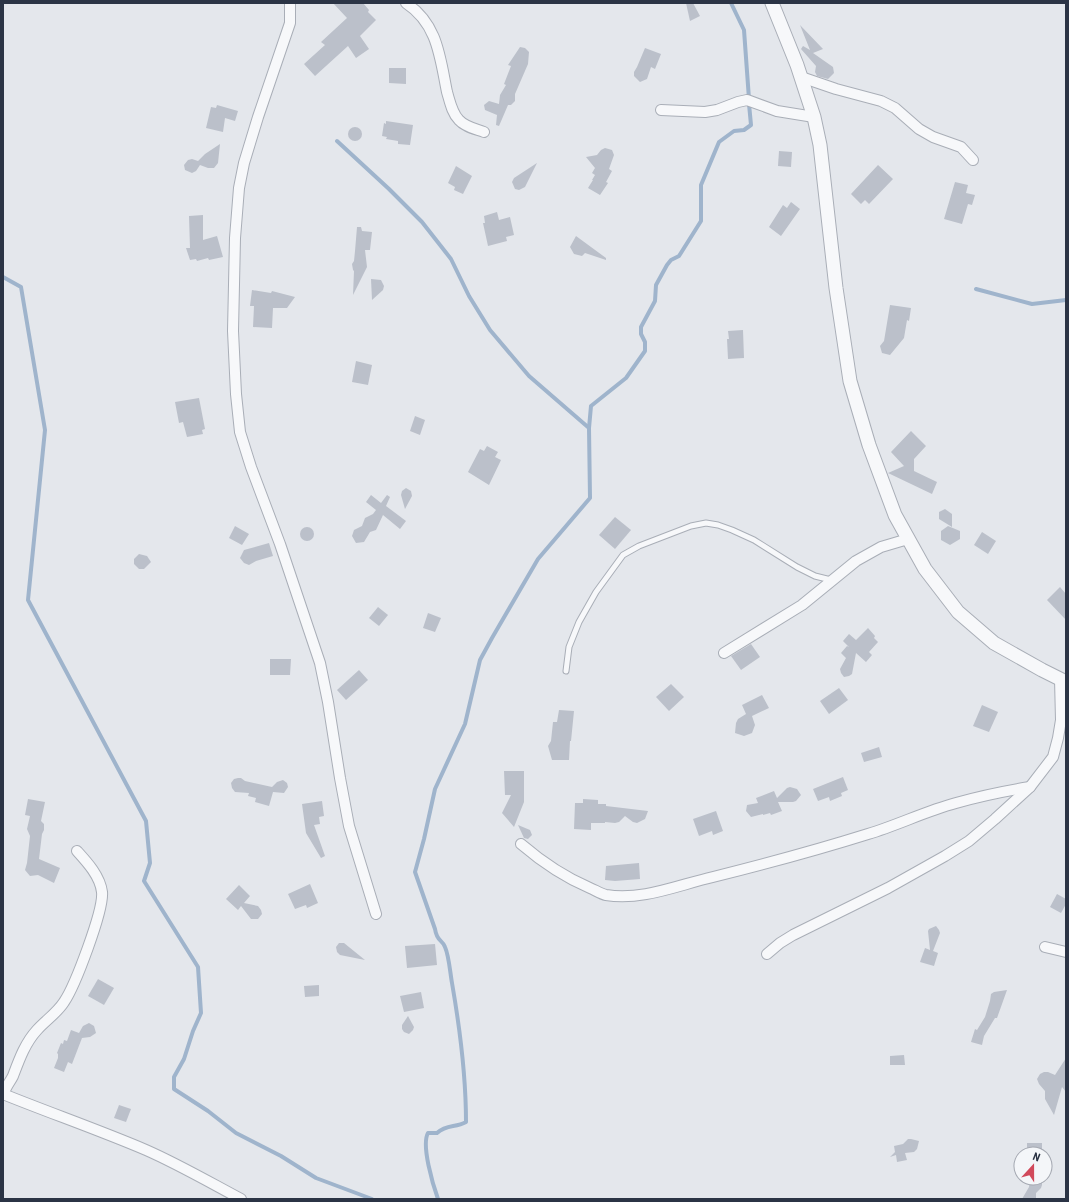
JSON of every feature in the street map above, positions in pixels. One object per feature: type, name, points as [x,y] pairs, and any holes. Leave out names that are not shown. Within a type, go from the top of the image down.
[{"type":"street","points":[[290,3],[290,23],[258,117],[244,163],[239,188],[235,238],[233,331],[236,394],[242,439],[280,544],[320,663],[350,826],[376,914]]},
{"type":"street","points":[[406,3],[423,17],[433,33],[442,63],[450,104],[454,114],[460,121],[470,127],[484,132]]},
{"type":"street","points":[[767,954],[793,934],[888,888],[963,844],[995,819],[1030,787],[1053,757],[1061,720],[1063,680],[994,643],[958,612],[925,569],[895,515],[869,445],[850,381],[836,288],[820,145],[814,117],[801,77],[772,3]]},
{"type":"street","points":[[801,77],[836,89],[881,101],[895,108],[919,129],[933,137],[961,147],[973,160]]},
{"type":"street","points":[[661,110],[705,112],[717,110],[734,103],[747,100],[777,110],[814,117]]},
{"type":"street","points":[[724,653],[802,605],[856,562],[881,547],[908,539]]},
{"type":"street","points":[[521,844],[538,858],[564,875],[585,886],[604,895],[628,897],[652,893],[706,878],[757,867],[868,834],[955,803],[1030,787]]},
{"type":"street","points":[[77,851],[89,864],[102,892],[96,922],[80,969],[66,1000],[58,1010],[35,1032],[29,1041],[3,1095],[48,1111],[146,1150],[187,1169],[241,1199]]},
{"type":"street","points":[[1046,947],[1066,952]]},
{"type":"lane","points":[[566,671],[569,647],[579,622],[596,592],[623,555],[639,546],[691,526],[706,523],[718,525],[754,540],[797,567],[815,576],[832,581]]},
{"type":"building","points":[[333,3],[363,3],[369,10],[368,12],[376,20],[360,36],[369,49],[356,58],[348,46],[315,76],[304,64],[325,45],[321,42],[347,18]]},
{"type":"building","points":[[686,3],[693,3],[700,16],[690,21]]},
{"type":"building","points":[[800,25],[823,49],[813,53],[833,67],[834,73],[828,79],[817,76],[815,72],[816,66],[801,49],[803,46],[810,50]]},
{"type":"building","points":[[520,47],[525,48],[529,52],[528,64],[515,94],[515,101],[511,105],[508,105],[499,126],[496,125],[497,115],[485,110],[484,105],[489,101],[499,104],[500,95],[506,85],[504,84],[511,66],[508,65]]},
{"type":"building","points":[[645,48],[661,54],[655,69],[651,67],[647,79],[640,82],[634,76],[634,72]]},
{"type":"building","points":[[389,68],[406,68],[406,84],[389,83]]},
{"type":"building","points":[[217,105],[238,111],[235,121],[225,118],[223,132],[206,128],[211,107],[216,108]]},
{"type":"building","points":[[386,121],[413,125],[410,145],[398,144],[398,141],[386,139],[387,137],[382,136],[384,123],[386,124]]},
{"type":"building","points":[[352,127],[358,127],[362,131],[362,137],[358,141],[352,141],[348,137],[348,131]]},
{"type":"building","points":[[220,144],[218,163],[214,168],[208,168],[200,165],[196,171],[192,173],[185,170],[184,165],[188,160],[192,159],[198,161],[205,154]]},
{"type":"building","points":[[605,148],[612,150],[614,155],[609,169],[612,171],[606,182],[608,183],[600,195],[588,188],[595,175],[592,173],[595,168],[586,157],[597,155]]},
{"type":"building","points":[[779,151],[792,152],[791,167],[778,166]]},
{"type":"building","points":[[537,163],[525,187],[519,190],[515,189],[512,182],[514,178]]},
{"type":"building","points":[[878,165],[893,179],[869,204],[865,200],[861,204],[851,194]]},
{"type":"building","points":[[456,166],[472,176],[463,194],[454,190],[455,187],[448,183]]},
{"type":"building","points":[[955,182],[968,185],[966,193],[975,195],[972,205],[968,204],[962,224],[944,219]]},
{"type":"building","points":[[791,202],[800,209],[781,236],[769,227],[783,205],[787,208]]},
{"type":"building","points":[[497,212],[499,220],[510,217],[514,235],[506,237],[507,241],[488,246],[483,223],[485,223],[484,216]]},
{"type":"building","points":[[203,215],[203,240],[217,236],[223,257],[209,260],[208,258],[197,261],[196,259],[190,260],[186,248],[190,248],[189,216]]},
{"type":"building","points":[[357,227],[361,227],[362,231],[372,232],[370,250],[365,250],[367,267],[353,295],[354,271],[352,264],[354,261]]},
{"type":"building","points":[[576,236],[606,258],[606,260],[585,253],[582,256],[574,254],[570,247]]},
{"type":"building","points":[[371,279],[381,280],[384,286],[383,290],[372,300]]},
{"type":"building","points":[[252,290],[271,293],[272,291],[295,297],[287,308],[273,308],[272,328],[253,327],[254,306],[250,306]]},
{"type":"building","points":[[890,305],[911,308],[904,338],[890,355],[882,353],[880,346],[884,341]]},
{"type":"building","points":[[743,330],[744,358],[728,359],[728,331]]},
{"type":"building","points":[[356,361],[372,365],[368,385],[352,382]]},
{"type":"building","points":[[199,398],[205,429],[202,430],[203,434],[187,437],[183,422],[179,423],[175,402]]},
{"type":"building","points":[[415,416],[425,420],[420,435],[410,431]]},
{"type":"building","points":[[911,431],[926,446],[914,459],[914,471],[937,482],[932,494],[888,473],[904,466],[891,452]]},
{"type":"building","points":[[487,446],[498,452],[495,457],[501,460],[489,485],[468,472],[480,449],[484,451]]},
{"type":"building","points":[[406,488],[411,491],[412,496],[405,509],[401,495],[402,491]]},
{"type":"building","points":[[371,495],[381,503],[387,495],[390,497],[386,506],[406,521],[400,529],[383,515],[376,530],[370,532],[364,542],[356,543],[352,536],[354,530],[362,526],[365,518],[373,514],[376,510],[366,502]]},
{"type":"building","points":[[945,509],[952,514],[952,527],[939,519],[939,512]]},
{"type":"building","points":[[615,517],[631,530],[615,549],[599,535]]},
{"type":"building","points":[[235,526],[249,534],[242,545],[229,538]]},
{"type":"building","points":[[948,526],[960,531],[960,539],[950,545],[941,540],[941,531]]},
{"type":"building","points":[[307,527],[312,529],[314,534],[312,539],[307,541],[302,539],[300,534],[302,529]]},
{"type":"building","points":[[982,532],[996,541],[988,554],[974,545]]},
{"type":"building","points":[[269,543],[273,556],[256,561],[249,565],[244,563],[240,558],[244,550]]},
{"type":"building","points":[[139,554],[147,556],[151,562],[144,569],[139,569],[134,564],[134,559]]},
{"type":"building","points":[[1060,587],[1066,594],[1066,620],[1047,600]]},
{"type":"building","points":[[378,607],[388,615],[379,626],[369,618]]},
{"type":"building","points":[[428,613],[441,618],[435,632],[423,628]]},
{"type":"building","points":[[868,628],[878,642],[869,652],[872,655],[866,662],[856,653],[852,674],[844,677],[840,669],[846,658],[841,653],[847,646],[849,647],[843,641],[849,634],[856,640]]},
{"type":"building","points":[[751,644],[760,657],[741,670],[731,656]]},
{"type":"building","points":[[270,659],[291,659],[290,675],[270,675]]},
{"type":"building","points":[[359,670],[368,680],[346,700],[337,690]]},
{"type":"building","points":[[671,684],[684,697],[669,711],[656,697]]},
{"type":"building","points":[[839,688],[848,700],[829,714],[820,701]]},
{"type":"building","points":[[762,695],[769,708],[752,716],[755,725],[752,733],[744,736],[735,733],[738,719],[746,714],[742,705]]},
{"type":"building","points":[[982,705],[998,712],[989,732],[973,726]]},
{"type":"building","points":[[559,710],[574,711],[569,760],[552,760],[548,746],[551,741],[553,722],[557,722]]},
{"type":"building","points":[[879,747],[882,757],[864,762],[861,753]]},
{"type":"building","points":[[504,771],[524,771],[524,802],[514,827],[502,813],[511,795],[505,795]]},
{"type":"building","points":[[843,777],[848,790],[841,793],[842,796],[830,801],[829,797],[818,801],[813,789]]},
{"type":"building","points":[[238,778],[272,787],[277,782],[283,780],[287,783],[288,787],[284,793],[273,792],[269,806],[255,802],[256,798],[248,796],[249,793],[235,792],[231,783],[234,779]]},
{"type":"building","points":[[790,787],[797,789],[801,795],[796,801],[793,802],[778,802],[782,811],[771,815],[770,813],[751,817],[746,811],[747,805],[758,803],[756,798],[774,791],[777,798]]},
{"type":"building","points":[[28,799],[45,802],[41,821],[44,824],[44,830],[42,834],[39,859],[60,868],[54,883],[38,875],[30,876],[25,870],[30,836],[27,829],[30,816],[25,815]]},
{"type":"building","points":[[583,799],[598,800],[598,804],[606,804],[606,806],[648,811],[645,819],[637,823],[625,816],[619,822],[615,823],[591,823],[591,830],[574,829],[575,803],[583,803]]},
{"type":"building","points":[[322,801],[324,816],[319,817],[320,824],[314,825],[325,856],[321,858],[306,833],[302,804]]},
{"type":"building","points":[[716,811],[723,831],[713,835],[712,831],[699,836],[693,819]]},
{"type":"building","points":[[518,825],[530,830],[532,835],[528,839],[524,838]]},
{"type":"building","points":[[639,863],[640,879],[615,881],[605,880],[606,866]]},
{"type":"building","points":[[310,884],[318,903],[307,908],[306,905],[295,909],[288,894]]},
{"type":"building","points":[[239,885],[250,896],[244,903],[258,906],[261,910],[262,914],[258,919],[251,919],[241,906],[238,910],[226,899]]},
{"type":"building","points":[[1057,894],[1066,899],[1066,904],[1061,913],[1050,907]]},
{"type":"building","points":[[936,926],[940,933],[933,951],[938,953],[934,966],[920,962],[925,948],[930,950],[928,931]]},
{"type":"building","points":[[339,943],[344,943],[365,960],[340,955],[337,952],[336,947]]},
{"type":"building","points":[[435,944],[437,965],[407,968],[405,946]]},
{"type":"building","points":[[98,979],[114,988],[104,1005],[88,996]]},
{"type":"building","points":[[319,985],[319,996],[305,997],[304,986]]},
{"type":"building","points":[[1007,990],[997,1018],[995,1018],[984,1036],[982,1045],[971,1042],[975,1029],[977,1030],[985,1017],[991,994],[994,992]]},
{"type":"building","points":[[421,992],[424,1008],[404,1012],[400,996]]},
{"type":"building","points":[[408,1016],[414,1027],[409,1034],[404,1032],[402,1029],[402,1025]]},
{"type":"building","points":[[89,1023],[94,1026],[96,1033],[90,1037],[82,1038],[72,1064],[68,1062],[64,1072],[54,1068],[61,1043],[63,1044],[64,1040],[67,1041],[71,1030],[79,1033],[83,1026]]},
{"type":"building","points":[[904,1055],[905,1065],[890,1065],[890,1056]]},
{"type":"building","points":[[1066,1058],[1066,1092],[1062,1087],[1054,1115],[1045,1099],[1045,1091],[1037,1079],[1040,1074],[1044,1072],[1055,1075]]},
{"type":"building","points":[[119,1105],[131,1109],[126,1122],[114,1118]]},
{"type":"building","points":[[908,1139],[919,1141],[917,1149],[914,1152],[905,1153],[907,1160],[897,1162],[896,1155],[890,1157],[895,1152],[894,1146],[903,1144]]},
{"type":"building","points":[[1027,1143],[1042,1143],[1042,1146],[1027,1146]]},
{"type":"building","points":[[1042,1186],[1036,1193],[1036,1199],[1022,1199],[1029,1187]]},
{"type":"waterway","points":[[731,3],[744,30],[749,99]]},
{"type":"waterway","points":[[438,1199],[427,1155],[426,1139],[428,1133],[437,1133],[444,1128],[466,1122],[462,1052],[448,959],[444,944],[437,936],[415,872],[435,789],[465,724],[480,660],[538,559],[590,498],[589,428],[591,406],[626,378],[645,351],[645,342],[641,334],[641,327],[655,301],[656,285],[667,265],[671,260],[679,256],[701,221],[701,185],[719,142],[734,131],[744,130],[751,125],[749,104]]},
{"type":"waterway","points":[[337,141],[422,222],[451,259],[469,296],[490,330],[529,376],[589,428]]},
{"type":"waterway","points":[[3,277],[21,287],[45,430],[28,600],[146,821],[150,863],[144,881],[198,967],[201,1013],[193,1031],[184,1059],[174,1077],[174,1089],[208,1111],[236,1133],[281,1156],[316,1178],[372,1199]]},
{"type":"waterway","points":[[976,289],[1032,304],[1066,300]]}]
